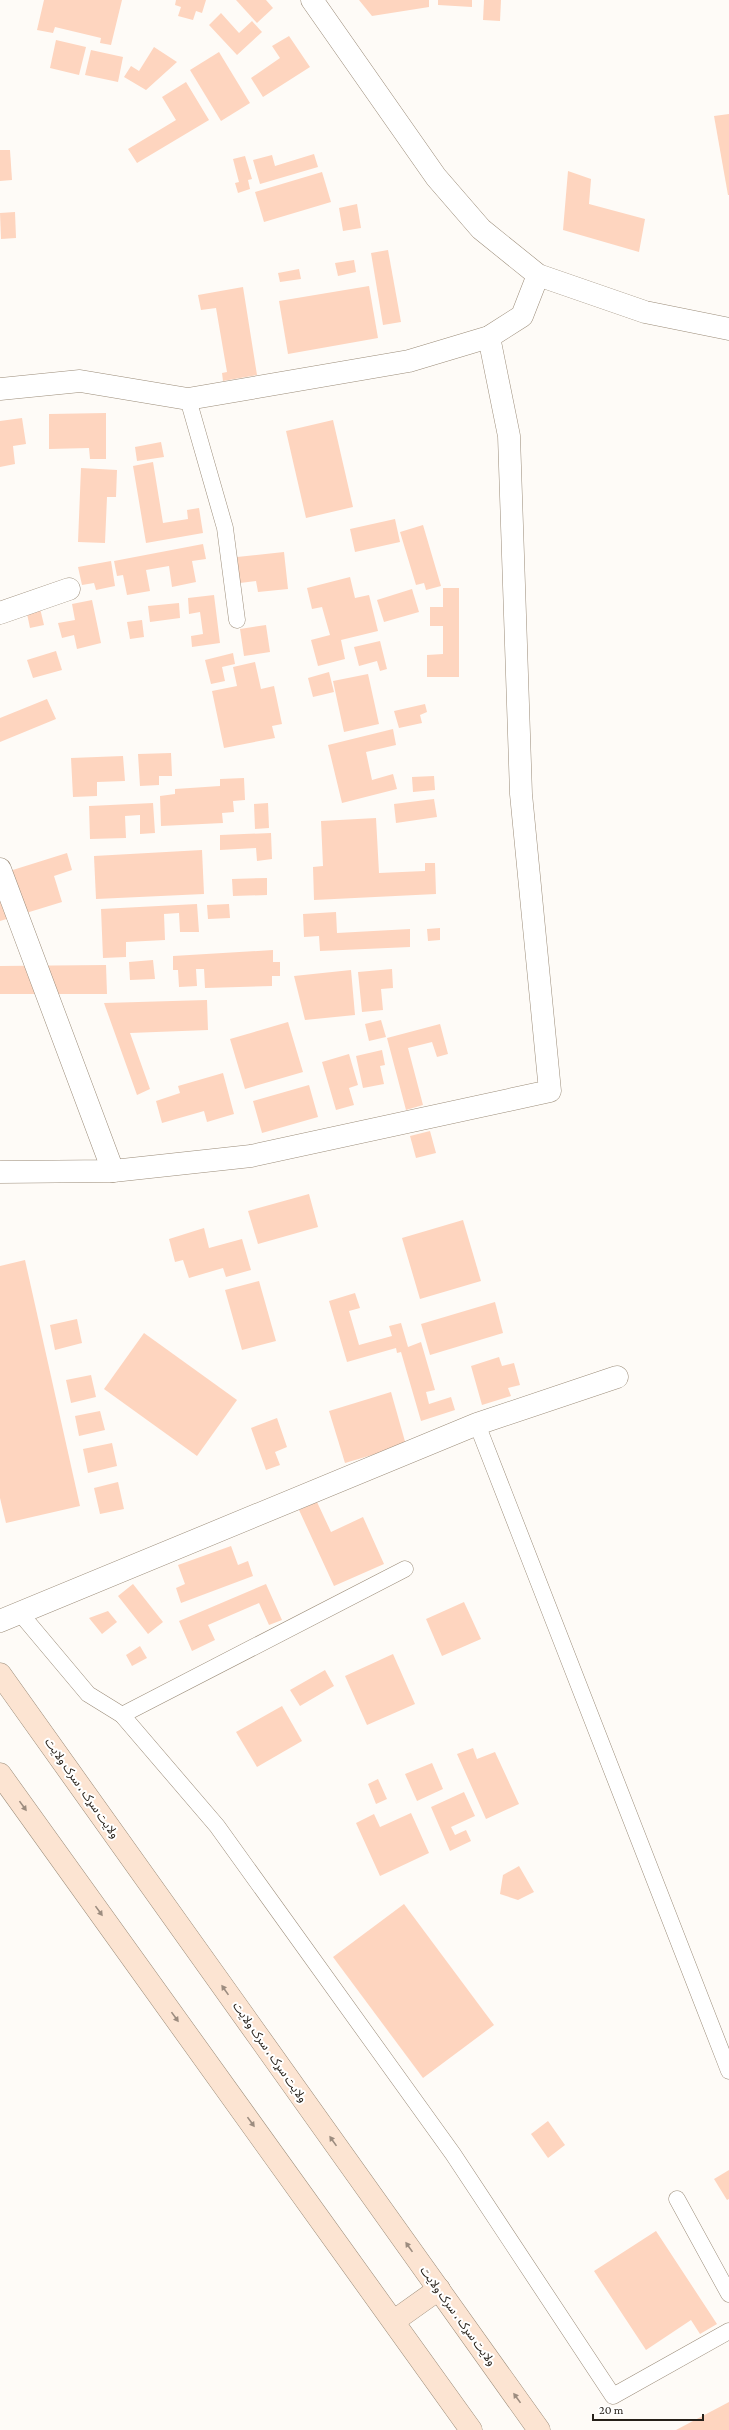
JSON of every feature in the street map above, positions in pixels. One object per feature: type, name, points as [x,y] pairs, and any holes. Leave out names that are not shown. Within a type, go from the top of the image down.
[{"type":"main road","name":"ولایت سړک ، سرک ولایت","points":[[0,1674],[539,2430]]},
{"type":"main road","points":[[0,1774],[471,2430]]},
{"type":"main road","points":[[394,2322],[439,2289]]},
{"type":"street","points":[[312,0],[436,177],[481,229],[538,275],[644,312],[729,329]]},
{"type":"street","points":[[0,389],[80,381],[188,399],[409,361],[489,338],[522,316],[538,275]]},
{"type":"street","points":[[0,1172],[113,1171],[251,1156],[550,1091],[521,794],[509,436],[489,338]]},
{"type":"street","points":[[0,613],[70,589]]},
{"type":"street","points":[[0,869],[113,1171]]},
{"type":"street","points":[[0,1621],[477,1424],[617,1377]]},
{"type":"lane","points":[[188,399],[225,528],[237,620]]},
{"type":"lane","points":[[477,1424],[729,2072]]},
{"type":"lane","points":[[122,1715],[405,1569]]},
{"type":"lane","points":[[20,1613],[88,1694],[122,1715],[217,1826],[453,2154],[613,2396],[729,2331]]},
{"type":"lane","points":[[677,2199],[729,2294]]},
{"type":"building","points":[[44,0],[122,0],[111,45],[100,43],[101,38],[55,27],[53,33],[37,30]]},
{"type":"building","points":[[176,0],[206,0],[202,13],[196,11],[193,20],[178,16],[181,7],[175,5]]},
{"type":"building","points":[[236,0],[266,0],[273,8],[257,23]]},
{"type":"building","points":[[359,0],[429,0],[429,7],[372,16]]},
{"type":"building","points":[[438,0],[472,0],[472,7],[438,5]]},
{"type":"building","points":[[484,0],[501,0],[500,21],[483,20]]},
{"type":"building","points":[[221,13],[239,33],[252,21],[262,32],[237,55],[209,25]]},
{"type":"building","points":[[289,36],[310,67],[263,97],[251,78],[280,58],[272,46]]},
{"type":"building","points":[[56,40],[86,47],[79,75],[50,68]]},
{"type":"building","points":[[154,47],[177,62],[146,90],[124,77],[131,66],[139,71]]},
{"type":"building","points":[[91,50],[123,57],[118,82],[85,75]]},
{"type":"building","points":[[219,52],[250,103],[221,121],[190,70]]},
{"type":"building","points":[[186,82],[209,120],[137,163],[128,149],[176,120],[162,97]]},
{"type":"building","points":[[729,114],[729,195],[728,195],[714,116]]},
{"type":"building","points":[[0,150],[10,150],[12,180],[0,181]]},
{"type":"building","points":[[314,154],[318,167],[260,184],[253,160],[272,155],[275,166]]},
{"type":"building","points":[[245,156],[252,179],[248,180],[250,189],[238,193],[235,183],[239,182],[233,159]]},
{"type":"building","points":[[568,171],[591,179],[589,204],[645,219],[639,252],[563,230]]},
{"type":"building","points":[[322,172],[331,202],[264,222],[255,192]]},
{"type":"building","points":[[357,204],[361,228],[343,231],[339,208]]},
{"type":"building","points":[[15,212],[16,238],[1,239],[0,213]]},
{"type":"building","points":[[388,250],[401,322],[383,325],[371,253]]},
{"type":"building","points":[[354,260],[356,272],[338,276],[335,263]]},
{"type":"building","points":[[299,269],[301,279],[280,282],[278,273]]},
{"type":"building","points":[[369,286],[378,338],[288,354],[279,301]]},
{"type":"building","points":[[243,287],[257,375],[223,381],[222,373],[227,372],[216,308],[201,310],[198,295]]},
{"type":"building","points":[[106,413],[106,459],[90,459],[89,448],[49,449],[49,414]]},
{"type":"building","points":[[22,418],[26,444],[13,446],[15,464],[0,467],[0,421]]},
{"type":"building","points":[[333,420],[353,507],[306,518],[286,431]]},
{"type":"building","points":[[161,442],[164,457],[137,461],[135,447]]},
{"type":"building","points":[[153,462],[163,523],[188,519],[187,510],[199,508],[203,533],[146,543],[133,466]]},
{"type":"building","points":[[81,468],[117,470],[116,497],[107,497],[105,543],[78,542]]},
{"type":"building","points":[[395,519],[400,542],[355,552],[350,529]]},
{"type":"building","points":[[423,525],[441,586],[426,590],[424,583],[416,585],[400,532]]},
{"type":"building","points":[[203,544],[206,559],[192,561],[196,582],[172,587],[169,566],[146,570],[150,591],[127,595],[123,575],[117,576],[114,561]]},
{"type":"building","points":[[284,552],[288,589],[258,592],[256,581],[240,583],[237,557]]},
{"type":"building","points":[[111,561],[115,586],[96,590],[94,583],[82,585],[78,567]]},
{"type":"building","points":[[350,577],[355,598],[369,595],[378,631],[341,640],[345,659],[318,666],[311,640],[330,635],[322,607],[312,609],[307,588]]},
{"type":"building","points":[[443,588],[459,588],[459,677],[427,677],[427,655],[443,654],[443,626],[430,626],[430,607],[443,607]]},
{"type":"building","points":[[412,589],[419,612],[384,622],[377,600]]},
{"type":"building","points":[[214,595],[220,643],[192,647],[191,636],[203,634],[200,612],[189,614],[188,598]]},
{"type":"building","points":[[38,600],[44,625],[30,628],[25,604]]},
{"type":"building","points":[[92,600],[101,643],[77,649],[74,635],[62,638],[58,623],[75,620],[72,604]]},
{"type":"building","points":[[179,603],[180,618],[150,622],[148,606]]},
{"type":"building","points":[[142,620],[144,637],[130,639],[127,622]]},
{"type":"building","points":[[266,625],[270,652],[244,656],[240,629]]},
{"type":"building","points":[[380,641],[387,669],[380,671],[377,661],[359,666],[354,647]]},
{"type":"building","points":[[56,651],[62,670],[33,678],[27,660]]},
{"type":"building","points":[[233,653],[235,664],[222,667],[225,681],[211,684],[205,660]]},
{"type":"building","points":[[255,662],[261,689],[274,686],[282,724],[272,726],[275,738],[224,748],[212,691],[237,686],[233,667]]},
{"type":"building","points":[[329,672],[334,692],[313,697],[308,678]]},
{"type":"building","points":[[368,674],[379,724],[344,732],[333,681]]},
{"type":"building","points":[[47,699],[56,719],[0,742],[0,718]]},
{"type":"building","points":[[425,704],[427,712],[420,715],[422,723],[399,728],[394,711]]},
{"type":"building","points":[[393,729],[396,745],[366,752],[372,780],[393,774],[397,789],[342,803],[328,745]]},
{"type":"building","points":[[171,753],[172,776],[159,776],[159,785],[140,786],[138,754]]},
{"type":"building","points":[[123,756],[125,781],[97,782],[97,796],[73,797],[71,758]]},
{"type":"building","points":[[434,776],[435,790],[413,792],[412,777]]},
{"type":"building","points":[[244,778],[245,800],[233,801],[234,812],[222,813],[223,823],[161,826],[160,796],[175,794],[175,789],[220,786],[220,779]]},
{"type":"building","points":[[434,799],[437,817],[396,823],[394,804]]},
{"type":"building","points":[[153,803],[155,833],[140,834],[140,815],[125,816],[126,838],[90,839],[89,806]]},
{"type":"building","points":[[268,803],[269,828],[255,829],[254,804]]},
{"type":"building","points":[[376,818],[379,873],[425,871],[425,863],[435,863],[436,894],[314,900],[313,867],[323,866],[321,821]]},
{"type":"building","points":[[271,833],[272,859],[257,861],[256,848],[220,850],[220,835]]},
{"type":"building","points":[[202,850],[204,894],[96,899],[94,856]]},
{"type":"building","points":[[67,853],[72,870],[54,876],[62,902],[0,921],[0,874]]},
{"type":"building","points":[[267,878],[267,895],[233,896],[232,879]]},
{"type":"building","points":[[197,904],[199,932],[180,932],[179,913],[164,914],[165,940],[126,942],[126,957],[103,958],[101,909]]},
{"type":"building","points":[[229,904],[230,918],[208,919],[207,905]]},
{"type":"building","points":[[336,912],[337,933],[410,929],[410,947],[320,951],[319,936],[304,937],[303,914]]},
{"type":"building","points":[[440,928],[440,940],[428,941],[427,929]]},
{"type":"building","points":[[273,950],[273,962],[280,962],[280,976],[272,976],[272,986],[205,988],[204,969],[196,969],[197,986],[179,987],[178,970],[173,970],[173,956]]},
{"type":"building","points":[[153,960],[155,979],[130,980],[129,962]]},
{"type":"building","points":[[106,965],[107,994],[0,994],[0,966]]},
{"type":"building","points":[[392,969],[393,988],[381,989],[383,1010],[362,1012],[358,972]]},
{"type":"building","points":[[351,970],[355,1015],[305,1020],[294,976]]},
{"type":"building","points":[[207,1000],[208,1030],[130,1033],[150,1089],[137,1095],[104,1003]]},
{"type":"building","points":[[381,1020],[386,1037],[369,1041],[365,1024]]},
{"type":"building","points":[[288,1022],[303,1072],[245,1089],[230,1039]]},
{"type":"building","points":[[440,1024],[448,1054],[437,1057],[432,1042],[408,1048],[423,1105],[406,1110],[387,1038]]},
{"type":"building","points":[[382,1050],[385,1065],[380,1066],[384,1084],[363,1088],[356,1056]]},
{"type":"building","points":[[349,1054],[358,1085],[349,1088],[354,1105],[336,1110],[322,1062]]},
{"type":"building","points":[[223,1073],[234,1114],[207,1122],[204,1111],[162,1123],[156,1101],[180,1093],[178,1086]]},
{"type":"building","points":[[309,1085],[318,1117],[262,1133],[253,1101]]},
{"type":"building","points":[[430,1131],[436,1153],[416,1158],[410,1136]]},
{"type":"building","points":[[309,1194],[318,1227],[258,1244],[248,1211]]},
{"type":"building","points":[[463,1220],[481,1281],[420,1299],[402,1238]]},
{"type":"building","points":[[204,1228],[209,1248],[242,1239],[251,1270],[226,1277],[223,1268],[189,1278],[183,1260],[175,1262],[169,1239]]},
{"type":"building","points":[[25,1260],[80,1506],[6,1523],[0,1498],[0,1266]]},
{"type":"building","points":[[259,1281],[276,1341],[242,1350],[225,1290]]},
{"type":"building","points":[[355,1293],[360,1308],[349,1311],[359,1345],[392,1336],[389,1326],[401,1323],[408,1347],[421,1342],[435,1390],[426,1392],[429,1404],[451,1397],[455,1410],[421,1421],[401,1352],[397,1353],[396,1348],[347,1362],[329,1301]]},
{"type":"building","points":[[495,1302],[503,1333],[430,1355],[421,1324]]},
{"type":"building","points":[[77,1319],[82,1343],[55,1350],[50,1325]]},
{"type":"building","points":[[144,1333],[237,1400],[197,1456],[104,1389]]},
{"type":"building","points":[[499,1357],[502,1366],[514,1363],[520,1385],[508,1388],[511,1396],[482,1405],[471,1366]]},
{"type":"building","points":[[91,1375],[96,1397],[71,1403],[66,1380]]},
{"type":"building","points":[[391,1392],[406,1445],[345,1463],[329,1411]]},
{"type":"building","points":[[100,1411],[105,1430],[79,1436],[75,1416]]},
{"type":"building","points":[[277,1418],[287,1447],[275,1452],[280,1465],[266,1470],[251,1428]]},
{"type":"building","points":[[112,1443],[117,1466],[88,1473],[83,1449]]},
{"type":"building","points":[[118,1482],[124,1509],[100,1514],[94,1488]]},
{"type":"building","points":[[317,1502],[331,1532],[363,1517],[384,1564],[334,1586],[299,1510]]},
{"type":"building","points":[[231,1546],[238,1565],[248,1561],[253,1576],[181,1603],[176,1588],[185,1584],[178,1565]]},
{"type":"building","points":[[133,1584],[163,1622],[148,1634],[118,1596]]},
{"type":"building","points":[[266,1584],[282,1620],[269,1625],[259,1603],[208,1625],[215,1640],[192,1651],[179,1621]]},
{"type":"building","points":[[464,1602],[481,1639],[442,1656],[426,1619]]},
{"type":"building","points":[[108,1611],[117,1622],[102,1634],[89,1618]]},
{"type":"building","points":[[140,1646],[147,1658],[132,1666],[126,1655]]},
{"type":"building","points":[[393,1654],[415,1704],[367,1725],[345,1676]]},
{"type":"building","points":[[325,1670],[334,1686],[300,1706],[290,1690]]},
{"type":"building","points":[[282,1706],[302,1741],[257,1767],[236,1732]]},
{"type":"building","points":[[473,1748],[477,1759],[495,1752],[519,1804],[486,1819],[457,1754]]},
{"type":"building","points":[[432,1763],[443,1789],[417,1801],[405,1774]]},
{"type":"building","points":[[378,1779],[387,1799],[376,1804],[368,1784]]},
{"type":"building","points":[[464,1792],[475,1816],[451,1827],[455,1835],[466,1830],[471,1841],[450,1851],[431,1807]]},
{"type":"building","points":[[411,1813],[429,1853],[380,1876],[356,1823],[374,1814],[380,1827]]},
{"type":"building","points":[[519,1866],[534,1892],[518,1900],[500,1894],[503,1875]]},
{"type":"building","points":[[404,1904],[494,2025],[423,2078],[333,1957]]},
{"type":"building","points":[[548,2121],[565,2145],[548,2158],[531,2134]]},
{"type":"building","points":[[729,2170],[729,2199],[727,2200],[714,2179]]},
{"type":"building","points":[[656,2231],[717,2324],[700,2334],[691,2320],[646,2350],[594,2271]]},
{"type":"building","points":[[729,2402],[729,2430],[676,2430]]}]
